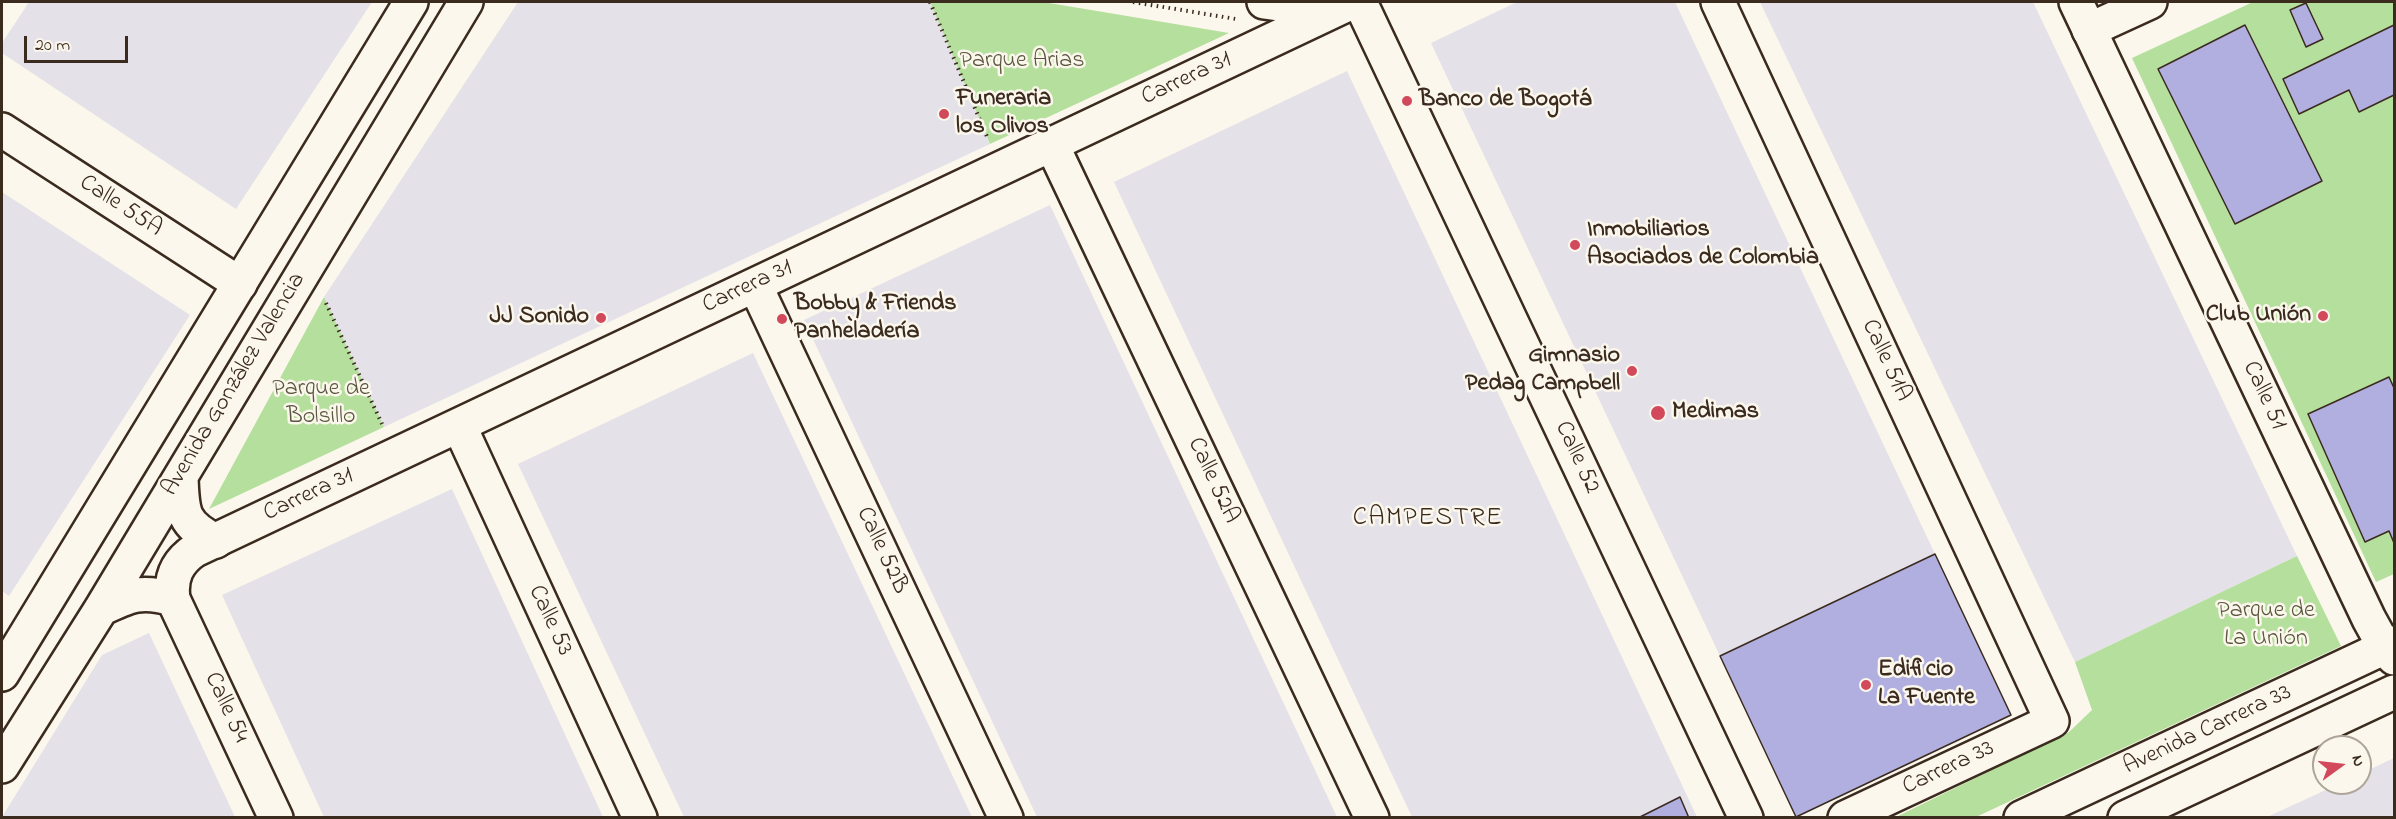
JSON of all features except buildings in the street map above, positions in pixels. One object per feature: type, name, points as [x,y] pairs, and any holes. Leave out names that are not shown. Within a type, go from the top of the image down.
[{"type":"street","name":"Avenida González Valencia","points":[[4,666],[411,2]]},
{"type":"street","name":"Avenida González Valencia","points":[[2,766],[101,609],[466,2]]},
{"type":"street","points":[[1264,2],[1293,6],[1340,2]]},
{"type":"street","name":"Carrera 31","points":[[173,599],[173,578],[179,565],[190,554],[1354,2]]},
{"type":"street","name":"Calle 52","points":[[1360,2],[1746,818]]},
{"type":"street","name":"Calle 51A","points":[[1718,2],[2052,721]]},
{"type":"street","points":[[2082,16],[2150,2]]},
{"type":"street","name":"Calle 51","points":[[2082,16],[2369,619],[2391,650]]},
{"type":"street","name":"Calle 55A","points":[[2,130],[240,284]]},
{"type":"street","name":"Calle 52A","points":[[1052,145],[1372,818]]},
{"type":"street","name":"Calle 52B","points":[[755,285],[1006,818]]},
{"type":"street","name":"Calle 53","points":[[459,425],[640,818]]},
{"type":"street","points":[[181,476],[185,517],[193,527],[216,541]]},
{"type":"street","points":[[101,609],[127,596],[143,593],[173,599]]},
{"type":"street","name":"Calle 54","points":[[173,599],[276,818]]},
{"type":"street","name":"Avenida Carrera 33","points":[[2021,818],[2391,650]]},
{"type":"street","name":"Avenida Carrera 33","points":[[2125,818],[2394,692]]},
{"type":"street","name":"Carrera 33","points":[[1845,818],[2052,721]]},
{"type":"path","points":[[930,2],[1001,169]]},
{"type":"path","points":[[308,264],[397,454]]},
{"type":"shaded area","points":[[29,2],[372,2],[236,209],[2,53],[2,43]]},
{"type":"shaded area","points":[[518,2],[930,2],[990,144],[384,427],[324,297]]},
{"type":"shaded area","points":[[1517,2],[1675,2],[1935,554],[1720,656],[1431,43]]},
{"type":"shaded area","points":[[1760,2],[2033,2],[2297,556],[2075,662]]},
{"type":"shaded area","points":[[1347,71],[1697,817],[1412,817],[1114,182]]},
{"type":"shaded area","points":[[2,192],[190,315],[9,596],[2,591]]},
{"type":"shaded area","points":[[1050,205],[1337,817],[1037,817],[804,320]]},
{"type":"shaded area","points":[[753,353],[972,817],[684,817],[518,464]]},
{"type":"shaded area","points":[[452,489],[603,817],[324,817],[222,595]]},
{"type":"shaded area","points":[[149,633],[235,817],[2,817],[102,655]]},
{"type":"shaded area","points":[[2394,758],[2394,817],[2267,817],[2315,795],[2372,795],[2372,768]]},
{"type":"green space","name":"Parque Arias","points":[[930,2],[1043,2],[1229,33],[990,144]]},
{"type":"green space","name":"Club Unión","points":[[2253,2],[2394,2],[2394,574],[2376,582],[2132,58]]},
{"type":"green space","name":"Parque de Bolsillo","points":[[324,297],[384,427],[209,509]]},
{"type":"green space","name":"Parque de La Unión","points":[[2297,556],[2341,646],[1976,817],[1896,817],[2069,732],[2092,710],[2075,662]]},
{"type":"place","name":"Banco de Bogotá","points":[[1407,101]]},
{"type":"place","name":"Funeraria los Olivos","points":[[944,114]]},
{"type":"place","name":"Inmobiliarios Asociados de Colombia","points":[[1575,245]]},
{"type":"place","name":"Club Unión","points":[[2323,316]]},
{"type":"place","name":"JJ Sonido","points":[[601,318]]},
{"type":"place","name":"Bobby & Friends Panheladería","points":[[782,319]]},
{"type":"place","name":"Gimnasio Pedag Campbell","points":[[1632,371]]},
{"type":"place","name":"Medimas","points":[[1658,413]]},
{"type":"place","name":"Edificio La Fuente","points":[[1866,685]]},
{"type":"district","name":"CAMPESTRE","points":[[1428,520]]}]
